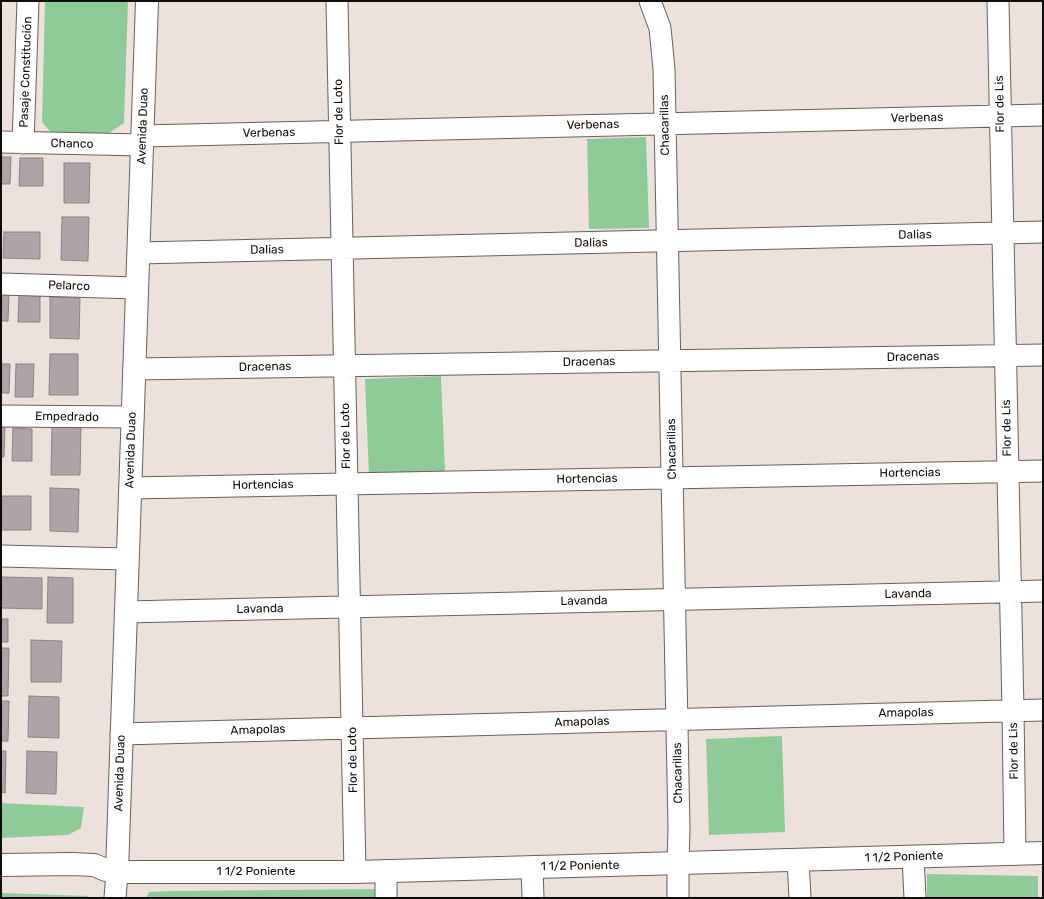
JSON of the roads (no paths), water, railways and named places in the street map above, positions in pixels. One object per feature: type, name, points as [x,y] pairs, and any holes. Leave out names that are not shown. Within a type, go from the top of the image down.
[{"type":"street","name":"Pasaje Constitución","points":[[23,143],[28,1]]},
{"type":"street","name":"Avenida Duao","points":[[115,898],[147,1]]},
{"type":"street","name":"Flor de Loto","points":[[337,1],[355,872]]},
{"type":"street","name":"Chacarillas","points":[[650,1],[660,28],[664,69],[679,828],[678,898]]},
{"type":"street","name":"Flor de Lis","points":[[998,1],[1015,854]]},
{"type":"street","name":"Verbenas","points":[[142,140],[340,131],[1043,115]]},
{"type":"street","name":"Chanco","points":[[1,142],[23,143],[142,140]]},
{"type":"street","name":"Dalias","points":[[138,253],[1043,232]]},
{"type":"street","name":"Pelarco","points":[[1,284],[137,288]]},
{"type":"street","name":"Dracenas","points":[[134,369],[1043,355]]},
{"type":"street","name":"Empedrado","points":[[1,416],[133,417]]},
{"type":"street","name":"Hortencias","points":[[130,488],[1043,471]]},
{"type":"street","points":[[1,556],[128,559]]},
{"type":"street","name":"Lavanda","points":[[126,612],[1043,591]]},
{"type":"street","name":"Amapolas","points":[[121,734],[1043,710]]},
{"type":"street","name":"1 1/2 Poniente","points":[[1,865],[94,865],[116,872],[355,872],[1043,853]]},
{"type":"street","points":[[913,857],[915,898]]},
{"type":"street","points":[[798,860],[800,898]]},
{"type":"street","points":[[532,867],[533,898]]},
{"type":"street","points":[[386,871],[386,898]]}]
